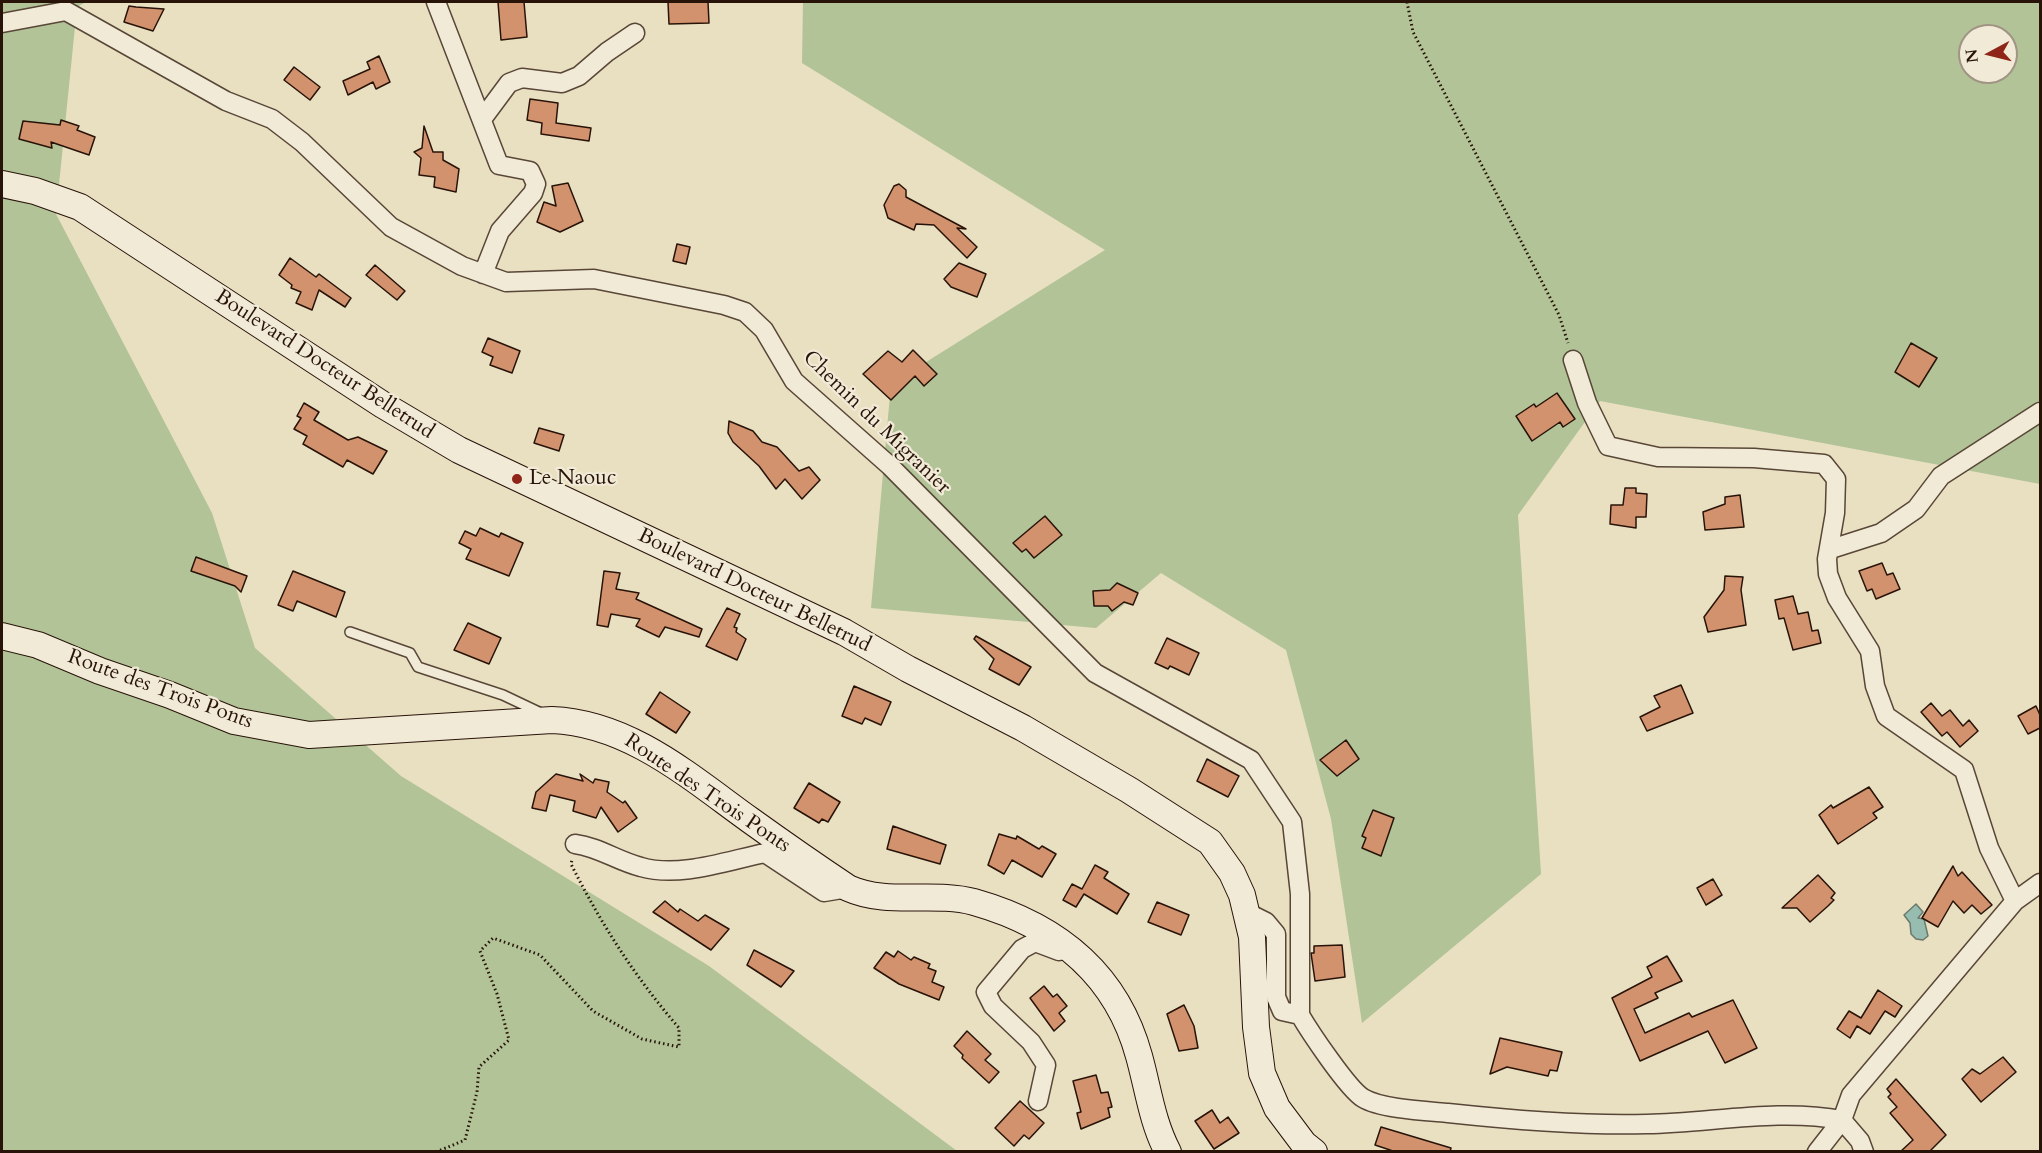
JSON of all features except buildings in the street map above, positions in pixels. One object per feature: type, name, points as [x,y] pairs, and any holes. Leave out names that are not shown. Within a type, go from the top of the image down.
[{"type":"main road","name":"Boulevard Docteur Belletrud","points":[[2,184],[35,191],[80,207],[383,405],[459,450],[844,632],[908,669],[1023,728],[1119,784],[1210,842],[1232,873],[1252,937],[1256,1028],[1262,1073],[1277,1108],[1304,1144],[1314,1152]]},
{"type":"main road","name":"Route des Trois Ponts","points":[[2,636],[38,645],[100,672],[170,695],[234,721],[309,735],[552,720],[580,721],[620,734],[649,750],[848,888],[866,896],[967,900],[998,909],[1032,923],[1069,947],[1093,969],[1122,1012],[1138,1054],[1160,1137],[1168,1152]]},
{"type":"street","points":[[436,2],[483,118],[499,165],[530,171],[536,183],[532,194],[500,231],[483,274]]},
{"type":"street","name":"Chemin du Migranier","points":[[2,23],[66,11],[226,101],[272,119],[302,142],[391,227],[462,266],[506,282],[594,279],[724,304],[746,312],[764,330],[794,381],[890,466],[1095,673],[1251,760],[1292,822],[1300,894],[1300,1015]]},
{"type":"street","points":[[483,118],[509,83],[522,78],[562,82],[579,76],[607,52],[635,33]]},
{"type":"street","points":[[1573,360],[1587,403],[1608,446],[1658,457],[1754,458],[1824,464],[1836,479],[1831,549],[1827,559],[1828,574],[1837,598],[1870,651],[1875,686],[1886,716],[1964,770],[1989,848],[2014,901]]},
{"type":"street","points":[[1831,549],[1881,533],[1916,509],[1941,476],[2040,412]]},
{"type":"street","points":[[575,844],[594,847],[643,868],[672,871],[765,853],[824,892],[848,888]]},
{"type":"street","points":[[1817,1152],[1842,1120],[1851,1095],[2014,901],[2040,883]]},
{"type":"street","points":[[1246,912],[1266,922],[1276,934],[1276,997],[1282,1011],[1300,1015],[1316,1041],[1362,1098],[1397,1108],[1498,1118],[1647,1124],[1733,1117],[1824,1117],[1842,1120],[1860,1141],[1864,1152]]},
{"type":"street","points":[[1038,1101],[1046,1065],[1031,1042],[993,1006],[986,992],[1022,949],[1035,942],[1059,951],[1069,947]]},
{"type":"lane","points":[[350,632],[410,653],[418,667],[503,694],[532,706],[552,720]]},
{"type":"path","points":[[1407,2],[1413,32],[1559,315],[1573,360]]},
{"type":"path","points":[[436,1152],[465,1140],[477,1092],[479,1067],[509,1040],[497,994],[480,951],[494,938],[540,955],[592,1011],[642,1039],[679,1047],[679,1028],[643,986],[608,934],[586,894],[571,864],[575,844]]},
{"type":"green space","points":[[2,2],[86,2],[77,7],[56,214],[212,513],[255,648],[401,776],[709,966],[957,1151],[2,1152]]},
{"type":"green space","points":[[803,2],[2040,2],[2040,484],[1600,401],[1518,515],[1541,874],[1362,1023],[1331,819],[1286,650],[1161,573],[1096,628],[871,608],[891,384],[1105,250],[802,63]]},
{"type":"water","points":[[1916,904],[1923,912],[1918,918],[1924,919],[1928,936],[1923,940],[1916,939],[1911,934],[1910,923],[1904,915]]},
{"type":"place","name":"Le Naouc","points":[[517,479]]}]
